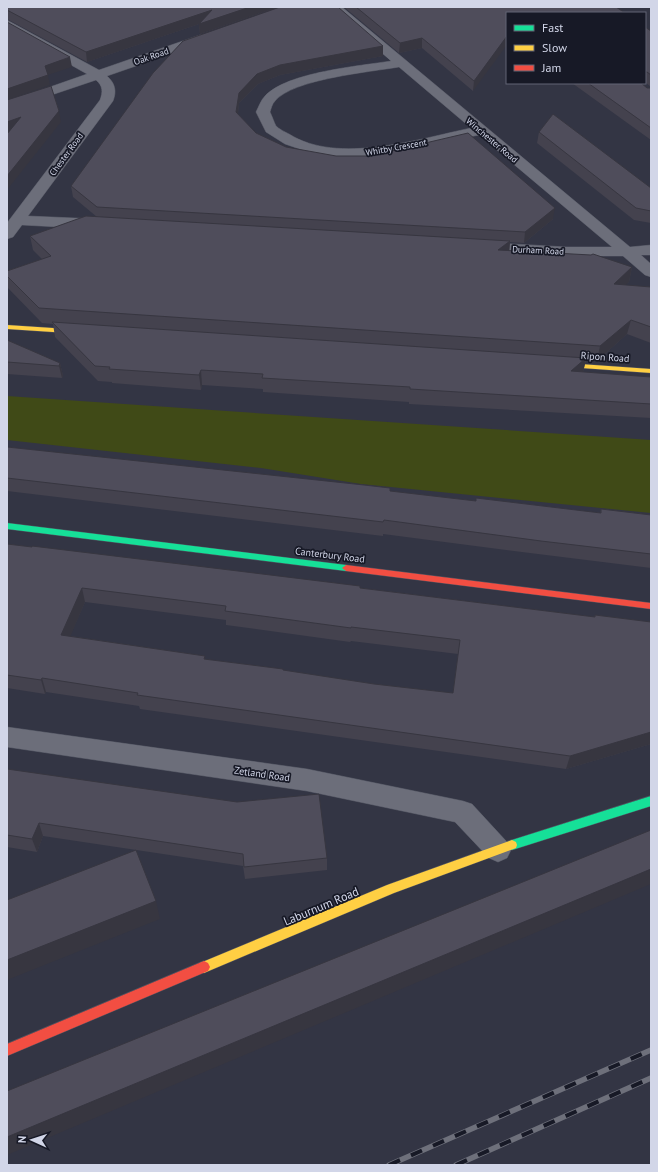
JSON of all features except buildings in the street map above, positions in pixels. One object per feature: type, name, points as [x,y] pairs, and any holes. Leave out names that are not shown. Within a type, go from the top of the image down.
[{"type":"street","name":"Winchester Road","points":[[335,7],[651,272]]},
{"type":"street","points":[[7,24],[98,75]]},
{"type":"street","name":"Oak Road","points":[[7,106],[219,33]]},
{"type":"street","name":"Whitby Crescent","points":[[401,63],[313,79],[285,87],[270,98],[263,112],[271,129],[290,141],[314,150],[350,154],[373,152],[481,130]]},
{"type":"street","name":"Chester Road","points":[[7,234],[109,94],[108,83],[98,75]]},
{"type":"street","points":[[18,220],[112,225]]},
{"type":"street","name":"Durham Road","points":[[467,246],[570,252],[626,252],[651,250]]},
{"type":"street","points":[[7,327],[94,333]]},
{"type":"street","name":"Ripon Road","points":[[548,364],[651,371]]},
{"type":"street","name":"Canterbury Road","points":[[7,526],[651,606]]},
{"type":"street","name":"Zetland Road","points":[[7,737],[307,780],[463,812],[498,850]]},
{"type":"street","name":"Laburnum Road","points":[[7,1050],[391,889],[498,850],[651,801]]},
{"type":"green space","points":[[7,396],[651,440],[651,513],[361,484],[261,468],[7,440]]},
{"type":"railway","points":[[389,1165],[651,1050]]},
{"type":"railway","points":[[456,1165],[651,1078]]},
{"type":"traffic: fast","points":[[7,526],[346,568]]},
{"type":"traffic: fast","points":[[512,845],[651,801]]},
{"type":"traffic: slow","points":[[7,327],[83,332]]},
{"type":"traffic: slow","points":[[554,364],[651,371]]},
{"type":"traffic: slow","points":[[204,967],[391,889],[512,845]]},
{"type":"traffic: jam","points":[[346,568],[651,606]]},
{"type":"traffic: jam","points":[[7,1050],[204,967]]}]
